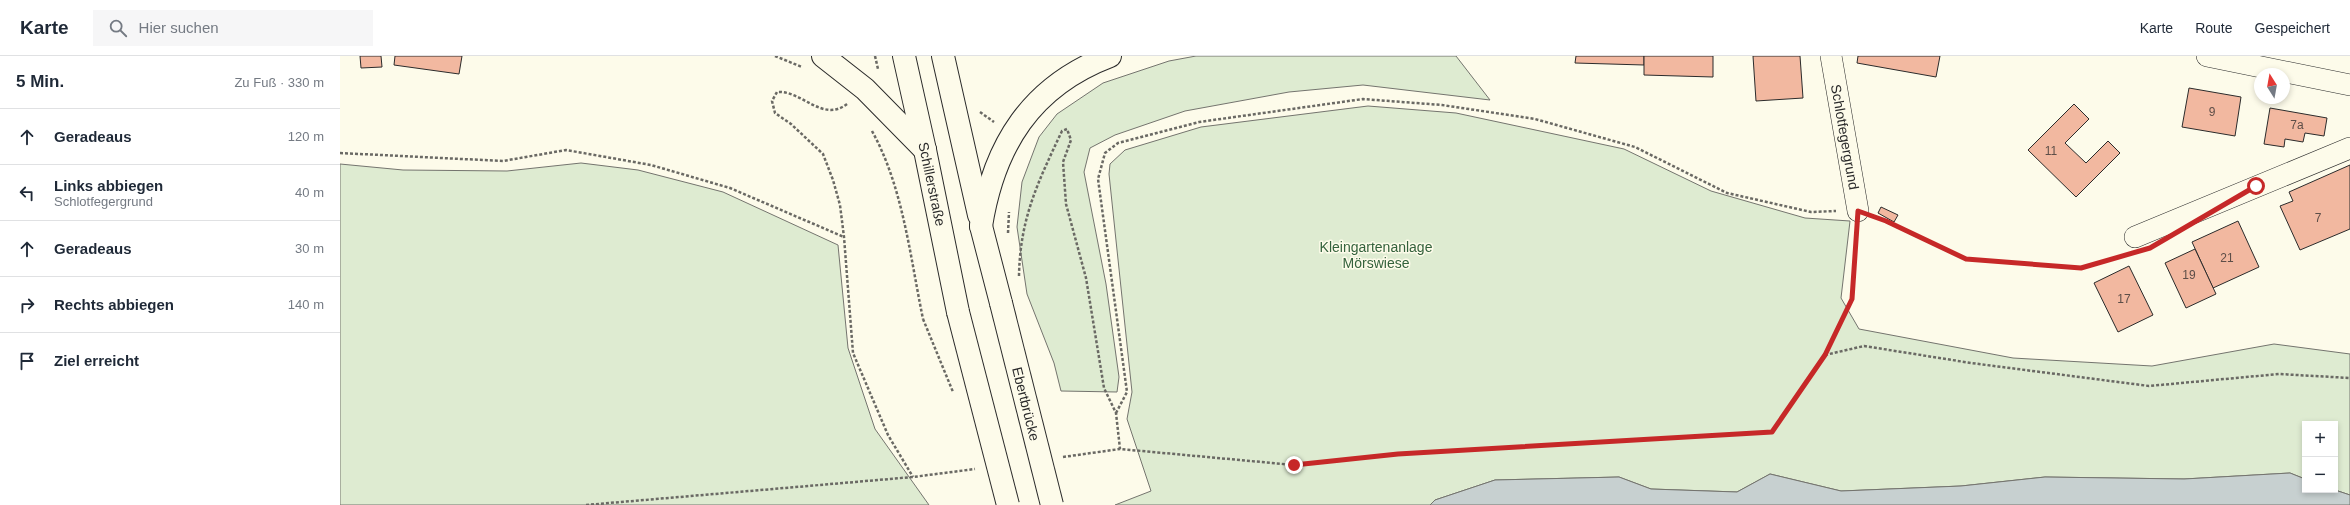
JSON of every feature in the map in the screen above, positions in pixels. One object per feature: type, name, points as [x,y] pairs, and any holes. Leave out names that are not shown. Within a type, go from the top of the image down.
[{"type":"main road","points":[[823,56],[865,89],[925,150]]},
{"type":"main road","name":"Schillerstraße","points":[[904,56],[958,312],[1008,505]]},
{"type":"main road","points":[[943,56],[982,226]]},
{"type":"main road","points":[[982,226],[986,194],[994,169],[1011,135],[1031,109],[1054,88],[1080,70],[1110,56]]},
{"type":"main road","name":"Ebertbrücke","points":[[982,226],[1002,303],[1027,412],[1052,505]]},
{"type":"street","name":"Schlotfegergrund","points":[[1831,56],[1858,211]]},
{"type":"street","points":[[2207,56],[2253,61],[2350,85]]},
{"type":"street","points":[[2131,246],[2350,148]]},
{"type":"path","points":[[852,108],[848,104],[840,109],[829,111],[818,108],[785,91],[777,92],[772,101],[775,113],[791,124],[823,154],[840,205],[853,353],[888,435],[914,477]]},
{"type":"path","points":[[1116,413],[1127,392],[1098,179],[1105,153],[1118,143],[1199,122],[1363,99],[1442,105],[1535,120],[1635,147],[1727,193],[1811,212],[1858,211],[1886,221],[1966,259],[2081,268],[2131,246]]},
{"type":"path","points":[[978,111],[1011,135]]},
{"type":"path","points":[[870,127],[880,147],[896,193],[923,319],[956,399]]},
{"type":"path","points":[[1014,267],[1018,281],[1019,247],[1027,211],[1062,131],[1067,130],[1071,140],[1062,162],[1066,204],[1086,278],[1104,388],[1116,413],[1120,449]]},
{"type":"path","points":[[340,153],[503,161],[566,150],[651,165],[730,188],[844,237]]},
{"type":"path","points":[[1008,236],[1010,205]]},
{"type":"path","points":[[1059,458],[1120,449],[1294,465],[1398,454],[1772,432],[1825,355],[1852,299],[1858,211]]},
{"type":"path","points":[[1825,355],[1864,346],[1971,363],[2148,386],[2279,374],[2350,378]]},
{"type":"path","points":[[974,466],[976,474]]},
{"type":"path","points":[[586,505],[914,477],[982,468]]},
{"type":"green space","points":[[1196,56],[1456,56],[1490,100],[1363,85],[1289,92],[1185,111],[1115,135],[1090,148],[1084,172],[1106,284],[1119,377],[1117,392],[1061,391],[1054,363],[1027,294],[1017,227],[1022,182],[1039,137],[1057,114],[1103,83],[1169,61]]},
{"type":"green space","name":"Kleingartenanlage Mörswiese","points":[[1368,106],[1456,113],[1624,149],[1711,191],[1805,218],[1850,221],[1841,298],[1859,329],[2013,358],[2152,366],[2274,344],[2350,354],[2350,495],[2338,491],[2338,421],[2302,421],[2302,478],[2290,473],[2184,479],[2045,477],[1961,486],[1841,491],[1770,474],[1737,492],[1651,489],[1619,477],[1495,480],[1435,500],[1430,505],[1115,505],[1151,491],[1127,419],[1132,392],[1109,174],[1110,164],[1125,150],[1201,127]]},
{"type":"green space","points":[[581,163],[638,170],[723,192],[838,245],[848,348],[875,429],[929,505],[340,505],[340,164],[403,170],[507,171]]},
{"type":"shaded area","points":[[2290,473],[2302,478],[2302,493],[2338,493],[2338,491],[2350,495],[2350,505],[1430,505],[1435,500],[1495,480],[1619,477],[1651,489],[1737,492],[1770,474],[1841,491],[1961,486],[2045,477],[2184,479]]},
{"type":"building","points":[[360,56],[381,56],[382,67],[361,68]]},
{"type":"building","points":[[395,56],[462,56],[459,74],[394,65]]},
{"type":"building","points":[[1576,56],[1644,56],[1644,65],[1575,63]]},
{"type":"building","points":[[1644,56],[1713,56],[1713,77],[1644,75]]},
{"type":"building","points":[[1753,56],[1800,56],[1803,98],[1756,101]]},
{"type":"building","points":[[1858,56],[1940,56],[1936,77],[1857,63]]},
{"type":"building","points":[[2189,88],[2241,97],[2235,136],[2182,127]]},
{"type":"building","points":[[2074,104],[2089,119],[2065,143],[2086,163],[2108,141],[2120,153],[2076,197],[2028,150]]},
{"type":"building","points":[[2270,108],[2327,118],[2324,136],[2305,133],[2303,142],[2285,139],[2284,147],[2264,144]]},
{"type":"building","points":[[2350,165],[2350,229],[2300,250],[2280,206],[2293,201],[2289,192]]},
{"type":"building","points":[[1881,207],[1898,215],[1894,222],[1878,213]]},
{"type":"building","points":[[2238,221],[2259,267],[2213,288],[2192,242]]},
{"type":"building","points":[[2195,249],[2216,294],[2186,308],[2165,263]]},
{"type":"building","points":[[2129,266],[2153,315],[2118,332],[2094,283]]},
{"type":"route","points":[[1294,465],[1398,454],[1772,432],[1825,355],[1852,299],[1858,211],[1886,221],[1966,259],[2081,268],[2150,248],[2256,186]]}]
